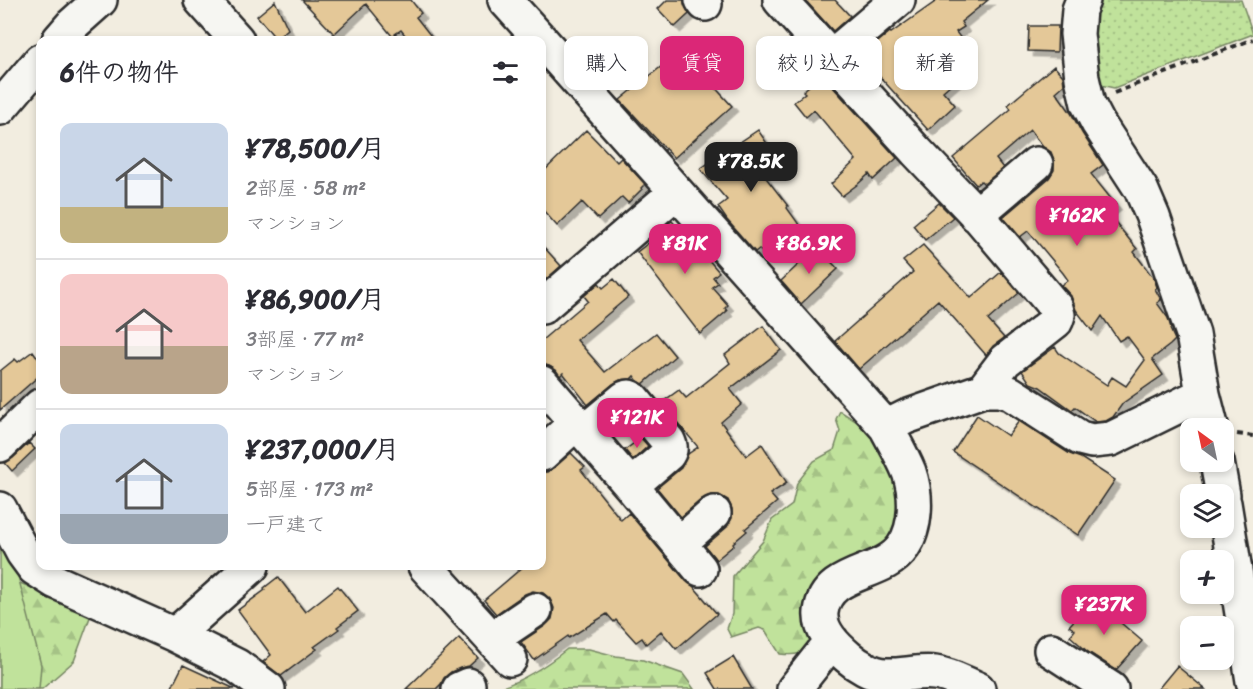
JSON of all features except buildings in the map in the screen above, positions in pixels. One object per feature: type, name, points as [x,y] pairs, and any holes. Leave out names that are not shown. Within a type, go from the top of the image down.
[{"type":"street","points":[[62,36],[100,0]]},
{"type":"street","points":[[201,0],[233,36]]},
{"type":"street","points":[[505,0],[537,36]]},
{"type":"street","points":[[780,0],[812,36]]},
{"type":"street","points":[[856,36],[898,0]]},
{"type":"street","points":[[1083,0],[1079,10],[1077,34],[1082,78],[1088,104],[1141,189],[1152,217],[1193,334],[1209,418]]},
{"type":"street","points":[[546,47],[886,428],[910,474],[915,506],[911,532],[902,549],[885,563],[836,584],[827,594],[822,604],[820,619],[827,635],[849,658],[873,673],[884,675],[934,673],[959,685]]},
{"type":"street","points":[[0,108],[36,66]]},
{"type":"street","points":[[861,90],[976,215],[1056,308],[1058,315],[1056,321],[1005,361],[983,390]]},
{"type":"street","points":[[976,215],[1036,164]]},
{"type":"street","points":[[546,304],[676,192]]},
{"type":"street","points":[[546,388],[700,569]]},
{"type":"street","points":[[886,428],[906,417],[983,390],[1000,390],[1010,393],[1080,438],[1092,441],[1111,439],[1203,394]]},
{"type":"street","points":[[546,451],[629,397],[671,446],[668,454],[631,486]]},
{"type":"street","points":[[0,445],[36,410]]},
{"type":"street","points":[[0,509],[30,540],[36,569]]},
{"type":"street","points":[[679,544],[714,513]]},
{"type":"street","points":[[1230,538],[1253,681]]},
{"type":"street","points":[[37,570],[56,582],[175,635],[234,678],[268,689]]},
{"type":"street","points":[[175,635],[248,570]]},
{"type":"street","points":[[429,570],[501,649],[535,610]]},
{"type":"street","points":[[794,689],[832,641]]},
{"type":"street","points":[[1051,650],[1111,689]]},
{"type":"path","points":[[1088,104],[1253,39]]},
{"type":"green space","points":[[1101,0],[1241,0],[1253,34],[1114,88],[1101,85],[1096,75],[1092,55],[1094,12]]},
{"type":"green space","points":[[840,411],[873,432],[901,474],[903,539],[849,560],[815,644],[799,654],[780,654],[765,630],[759,628],[731,637],[727,629],[732,614],[733,576],[763,541],[772,520],[792,505],[797,483],[814,461],[834,450],[840,431],[836,419]]},
{"type":"green space","points":[[0,550],[12,553],[41,665],[39,689],[0,689]]},
{"type":"green space","points":[[0,575],[92,612],[74,661],[42,689],[0,689]]},
{"type":"green space","points":[[567,649],[589,649],[643,660],[683,674],[694,689],[496,689],[533,672]]}]
